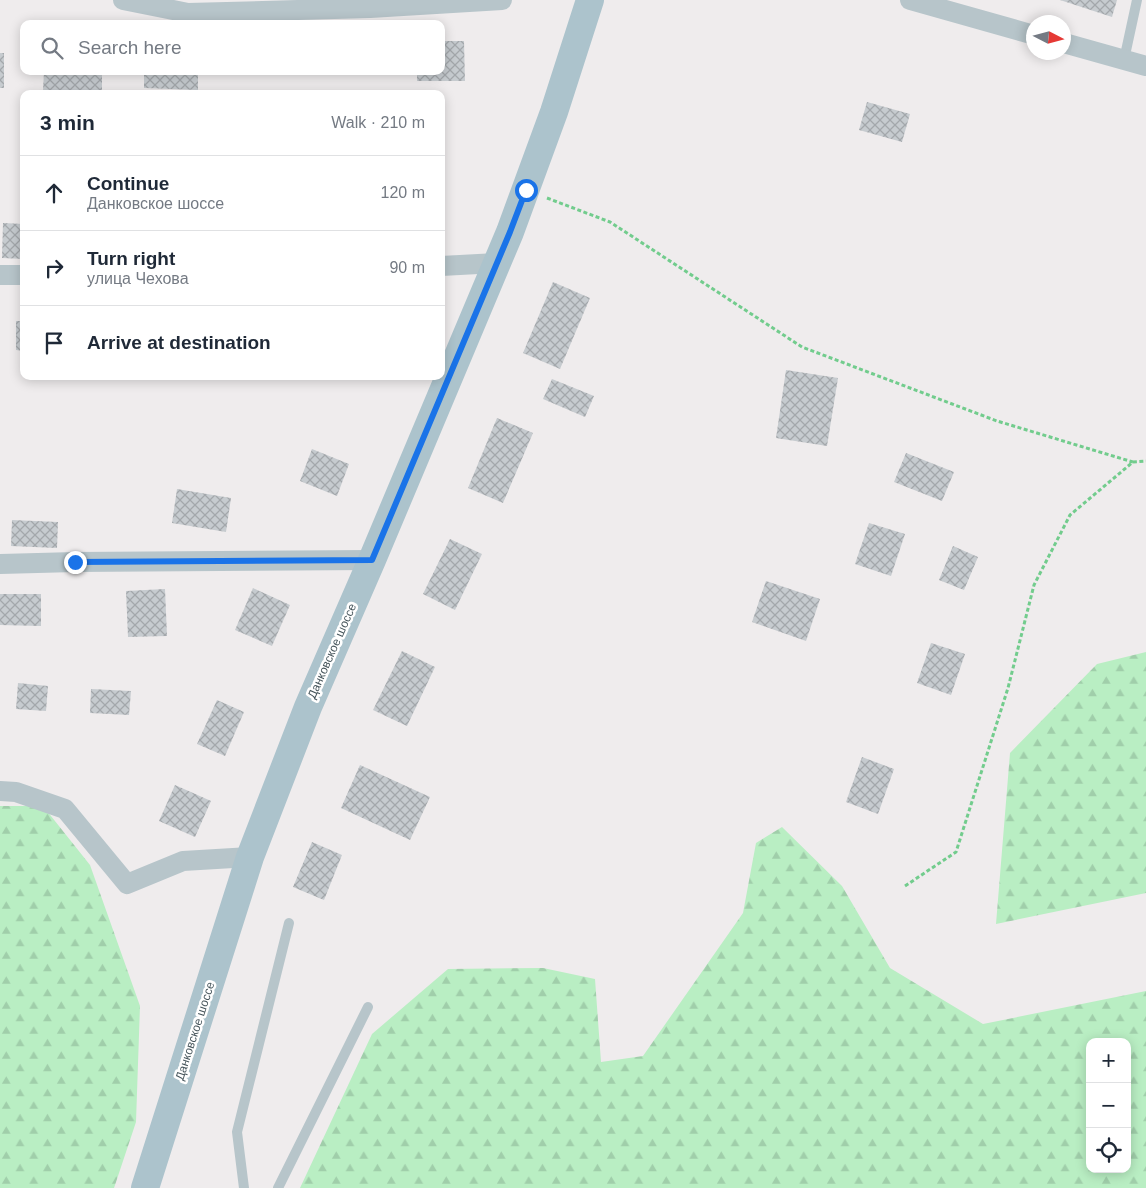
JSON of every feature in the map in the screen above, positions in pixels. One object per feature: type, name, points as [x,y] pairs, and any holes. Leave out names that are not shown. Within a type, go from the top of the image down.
[{"type":"main road","name":"Данковское шоссе","points":[[145,1188],[250,858],[308,707],[510,232],[554,112],[590,0]]},
{"type":"street","points":[[128,1],[188,13],[370,8],[502,0]]},
{"type":"street","points":[[910,0],[1026,32]]},
{"type":"street","points":[[1071,45],[1146,66]]},
{"type":"street","points":[[445,266],[497,263]]},
{"type":"street","points":[[0,275],[20,275]]},
{"type":"street","points":[[0,564],[372,560]]},
{"type":"street","points":[[0,791],[16,792],[65,809],[127,884],[183,861],[250,858]]},
{"type":"lane","points":[[1124,60],[1137,0]]},
{"type":"lane","points":[[244,1188],[237,1132],[289,923]]},
{"type":"lane","points":[[278,1188],[368,1007]]},
{"type":"path","points":[[526,190],[610,222],[802,347],[997,421],[1133,462],[1146,461]]},
{"type":"path","points":[[905,886],[956,852],[1008,688],[1034,584],[1070,515],[1133,462]]},
{"type":"green space","points":[[1146,652],[1146,893],[996,924],[1010,753],[1097,664]]},
{"type":"green space","points":[[0,806],[43,806],[90,865],[140,1006],[136,1122],[114,1188],[0,1188]]},
{"type":"green space","points":[[782,827],[842,886],[890,968],[983,1024],[1146,991],[1146,1188],[300,1188],[372,1034],[448,969],[543,968],[595,979],[601,1062],[643,1056],[743,913],[756,843]]},
{"type":"building","points":[[1060,0],[1117,0],[1112,17]]},
{"type":"building","points":[[445,41],[464,41],[465,81],[417,81],[417,75],[445,75]]},
{"type":"building","points":[[0,53],[4,53],[4,88],[0,88]]},
{"type":"building","points":[[44,75],[102,75],[102,90],[43,90]]},
{"type":"building","points":[[144,75],[198,75],[198,90],[144,88]]},
{"type":"building","points":[[867,102],[910,114],[902,142],[859,130]]},
{"type":"building","points":[[3,223],[20,224],[20,259],[2,258]]},
{"type":"building","points":[[553,282],[590,298],[560,369],[523,353]]},
{"type":"building","points":[[16,321],[20,321],[20,350],[16,350]]},
{"type":"building","points":[[786,370],[838,378],[827,446],[776,438]]},
{"type":"building","points":[[552,379],[594,396],[585,417],[543,399]]},
{"type":"building","points":[[497,418],[533,433],[503,503],[468,488]]},
{"type":"building","points":[[312,449],[349,464],[337,496],[300,481]]},
{"type":"building","points":[[906,453],[954,472],[942,501],[894,482]]},
{"type":"building","points":[[177,489],[231,498],[226,532],[172,523]]},
{"type":"building","points":[[12,520],[58,522],[57,548],[11,546]]},
{"type":"building","points":[[869,523],[905,534],[891,576],[855,564]]},
{"type":"building","points":[[450,539],[482,554],[455,610],[423,594]]},
{"type":"building","points":[[953,546],[978,557],[964,590],[939,580]]},
{"type":"building","points":[[766,581],[820,599],[806,641],[752,622]]},
{"type":"building","points":[[253,588],[290,605],[272,646],[235,630]]},
{"type":"building","points":[[165,589],[167,636],[128,637],[126,591]]},
{"type":"building","points":[[0,594],[41,594],[41,626],[0,625]]},
{"type":"building","points":[[931,643],[965,654],[951,695],[917,683]]},
{"type":"building","points":[[402,651],[435,667],[407,726],[373,710]]},
{"type":"building","points":[[18,683],[48,686],[46,711],[16,709]]},
{"type":"building","points":[[91,689],[131,691],[129,715],[90,713]]},
{"type":"building","points":[[217,700],[244,712],[225,756],[197,744]]},
{"type":"building","points":[[862,757],[894,769],[878,814],[846,802]]},
{"type":"building","points":[[360,765],[430,797],[410,840],[341,808]]},
{"type":"building","points":[[175,785],[211,801],[195,837],[159,821]]},
{"type":"building","points":[[312,842],[342,855],[324,900],[293,887]]},
{"type":"route","points":[[75,562],[372,560],[526,190]]}]
